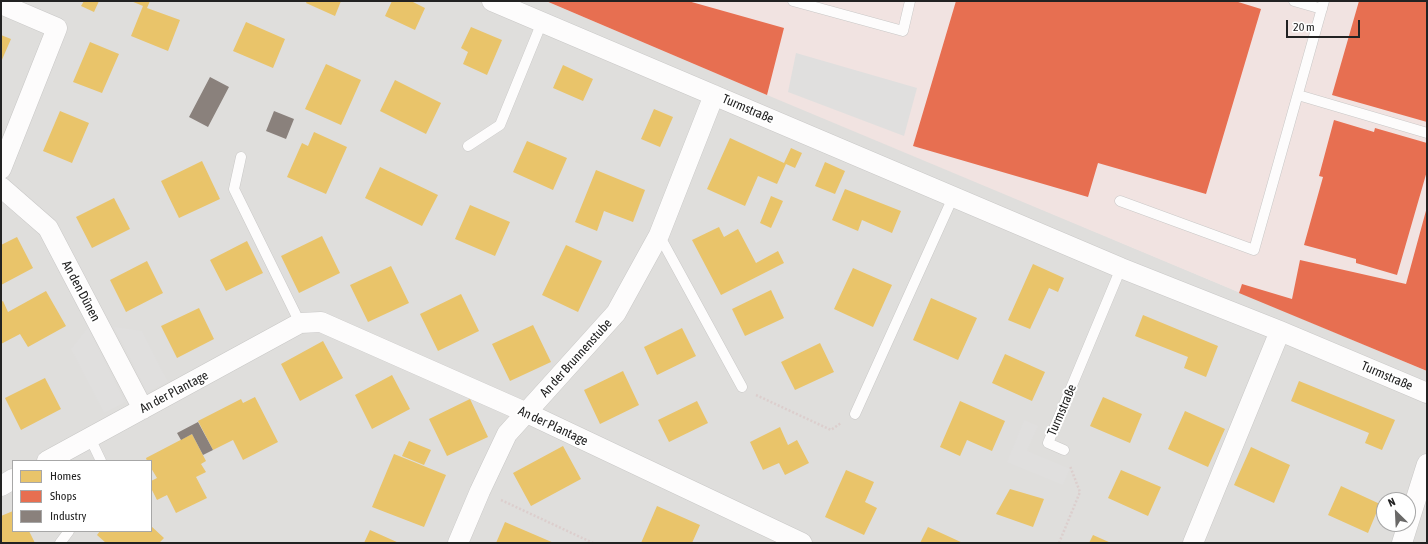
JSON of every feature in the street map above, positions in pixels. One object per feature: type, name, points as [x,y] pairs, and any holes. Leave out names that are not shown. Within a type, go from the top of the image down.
[{"type":"street","name":"Turmstraße","points":[[492,1],[954,195],[1121,268],[1280,331],[1427,393]]},
{"type":"street","points":[[1,4],[57,28],[1,169]]},
{"type":"street","name":"An der Brunnenstube","points":[[458,543],[480,491],[507,434],[616,313],[659,235],[714,95]]},
{"type":"street","name":"An den Dünen","points":[[1,187],[48,228],[143,409]]},
{"type":"street","name":"An der Plantage","points":[[49,460],[300,323],[321,322],[527,413],[802,543]]},
{"type":"street","points":[[1193,543],[1280,331]]},
{"type":"street","points":[[1416,499],[1427,464]]},
{"type":"street","points":[[1,486],[12,480]]},
{"type":"street","points":[[1402,543],[1405,532]]},
{"type":"lane","points":[[793,1],[903,31],[910,1]]},
{"type":"lane","points":[[1120,201],[1254,250],[1323,5],[1294,1]]},
{"type":"lane","points":[[468,146],[500,125],[542,22]]},
{"type":"lane","points":[[1298,95],[1427,133]]},
{"type":"lane","points":[[241,157],[234,189],[300,323]]},
{"type":"lane","points":[[855,414],[954,195]]},
{"type":"lane","points":[[659,235],[742,387]]},
{"type":"lane","name":"Turmstraße","points":[[1064,450],[1048,443],[1121,268]]},
{"type":"lane","points":[[90,438],[101,460]]},
{"type":"lane","points":[[60,543],[68,532]]},
{"type":"path","points":[[742,387],[771,403],[831,430],[855,414]]},
{"type":"path","name":"Turmstraße","points":[[1059,543],[1080,492],[1064,450]]},
{"type":"path","points":[[480,491],[593,543]]},
{"type":"shaded area","points":[[1,1],[546,1],[1427,371],[1427,543],[1,543]]},
{"type":"shaded area","points":[[546,1],[1427,1],[1427,371],[767,95]]},
{"type":"shaded area","points":[[796,53],[917,88],[904,136],[788,92]]},
{"type":"shaded area","points":[[88,327],[125,402],[104,413],[71,349]]},
{"type":"shaded area","points":[[114,327],[142,331],[168,382],[147,392]]},
{"type":"shaded area","points":[[1024,420],[1038,426],[1027,451],[1070,469],[1063,485],[1007,462]]},
{"type":"building: Homes","points":[[84,1],[99,1],[94,12],[81,6]]},
{"type":"building: Homes","points":[[131,1],[150,1],[147,8],[180,20],[168,51],[131,36],[143,6]]},
{"type":"building: Homes","points":[[307,1],[341,1],[335,16],[306,3]]},
{"type":"building: Homes","points":[[392,1],[411,1],[425,8],[415,30],[385,16]]},
{"type":"building: Homes","points":[[246,22],[285,39],[273,68],[233,51]]},
{"type":"building: Homes","points":[[471,27],[502,40],[487,75],[463,64],[468,52],[461,48]]},
{"type":"building: Homes","points":[[1,35],[11,39],[1,62]]},
{"type":"building: Homes","points":[[90,42],[119,54],[102,93],[73,82]]},
{"type":"building: Homes","points":[[326,64],[361,80],[341,125],[305,109]]},
{"type":"building: Homes","points":[[563,65],[593,79],[583,101],[553,88]]},
{"type":"building: Homes","points":[[395,80],[441,103],[426,134],[380,111]]},
{"type":"building: Homes","points":[[654,109],[673,117],[660,147],[641,139]]},
{"type":"building: Homes","points":[[60,111],[89,123],[72,163],[43,151]]},
{"type":"building: Homes","points":[[314,132],[347,147],[326,194],[287,177],[302,143],[308,146]]},
{"type":"building: Homes","points":[[730,138],[784,163],[791,148],[802,153],[795,168],[786,164],[777,184],[758,176],[745,206],[707,189]]},
{"type":"building: Homes","points":[[527,141],[567,158],[553,190],[513,172]]},
{"type":"building: Homes","points":[[202,161],[220,199],[179,218],[161,181]]},
{"type":"building: Homes","points":[[825,162],[845,171],[835,194],[815,186]]},
{"type":"building: Homes","points":[[380,167],[438,195],[422,226],[365,198]]},
{"type":"building: Homes","points":[[596,170],[645,190],[633,222],[604,211],[597,231],[575,222]]},
{"type":"building: Homes","points":[[845,189],[901,211],[892,233],[862,220],[858,231],[832,220]]},
{"type":"building: Homes","points":[[771,196],[783,201],[771,228],[760,223]]},
{"type":"building: Homes","points":[[114,198],[130,229],[92,248],[76,217]]},
{"type":"building: Homes","points":[[470,205],[510,222],[495,256],[455,239]]},
{"type":"building: Homes","points":[[719,227],[724,237],[738,229],[756,263],[778,251],[784,263],[721,295],[692,240]]},
{"type":"building: Homes","points":[[322,236],[340,273],[299,293],[281,256]]},
{"type":"building: Homes","points":[[17,237],[33,268],[1,285],[1,245]]},
{"type":"building: Homes","points":[[247,241],[263,273],[226,291],[210,260]]},
{"type":"building: Homes","points":[[566,245],[602,261],[578,312],[542,295]]},
{"type":"building: Homes","points":[[147,261],[163,293],[126,312],[110,280]]},
{"type":"building: Homes","points":[[1033,264],[1064,278],[1058,292],[1049,288],[1030,329],[1008,320]]},
{"type":"building: Homes","points":[[391,266],[409,303],[368,322],[350,285]]},
{"type":"building: Homes","points":[[853,268],[892,285],[873,327],[834,309]]},
{"type":"building: Homes","points":[[771,290],[784,318],[745,336],[732,309]]},
{"type":"building: Homes","points":[[46,291],[66,326],[28,347],[20,334],[1,344],[1,302],[3,301],[8,312]]},
{"type":"building: Homes","points":[[461,294],[479,331],[438,351],[420,314]]},
{"type":"building: Homes","points":[[931,298],[977,318],[958,360],[913,340]]},
{"type":"building: Homes","points":[[199,308],[214,339],[177,358],[161,326]]},
{"type":"building: Homes","points":[[1143,315],[1218,346],[1206,377],[1184,368],[1188,357],[1135,336]]},
{"type":"building: Homes","points":[[533,325],[551,362],[510,381],[492,344]]},
{"type":"building: Homes","points":[[682,328],[696,356],[657,375],[644,347]]},
{"type":"building: Homes","points":[[323,341],[343,378],[300,401],[281,364]]},
{"type":"building: Homes","points":[[820,343],[834,372],[795,390],[781,362]]},
{"type":"building: Homes","points":[[1005,354],[1045,372],[1032,401],[992,383]]},
{"type":"building: Homes","points":[[623,371],[639,405],[600,424],[584,390]]},
{"type":"building: Homes","points":[[392,375],[410,409],[372,429],[355,395]]},
{"type":"building: Homes","points":[[45,378],[61,409],[21,430],[5,398]]},
{"type":"building: Homes","points":[[1299,381],[1395,420],[1382,450],[1365,443],[1369,433],[1291,401]]},
{"type":"building: Homes","points":[[255,397],[278,442],[243,460],[233,440],[213,450],[198,421],[241,399],[243,403]]},
{"type":"building: Homes","points":[[1103,397],[1142,414],[1130,443],[1090,426]]},
{"type":"building: Homes","points":[[470,399],[488,437],[447,456],[429,419]]},
{"type":"building: Homes","points":[[697,401],[708,423],[669,442],[658,420]]},
{"type":"building: Homes","points":[[960,401],[1005,421],[992,451],[967,440],[960,456],[940,447]]},
{"type":"building: Homes","points":[[1185,411],[1225,429],[1208,467],[1168,449]]},
{"type":"building: Homes","points":[[780,427],[788,445],[797,440],[809,463],[785,475],[779,463],[763,470],[750,442]]},
{"type":"building: Homes","points":[[192,434],[206,461],[201,464],[206,472],[196,477],[207,498],[176,513],[167,495],[157,500],[152,490],[152,480],[157,478],[152,470],[152,460],[147,460],[146,458]]},
{"type":"building: Homes","points":[[409,441],[431,450],[424,465],[402,456]]},
{"type":"building: Homes","points":[[563,446],[581,479],[531,506],[513,473]]},
{"type":"building: Homes","points":[[1251,447],[1290,465],[1274,503],[1234,485]]},
{"type":"building: Homes","points":[[394,454],[446,475],[424,527],[372,507]]},
{"type":"building: Homes","points":[[846,470],[874,482],[865,502],[877,508],[864,535],[825,517]]},
{"type":"building: Homes","points":[[1121,470],[1161,487],[1148,516],[1108,498]]},
{"type":"building: Homes","points":[[1341,486],[1376,502],[1376,514],[1368,533],[1328,515]]},
{"type":"building: Homes","points":[[1010,489],[1044,499],[1033,527],[996,514]]},
{"type":"building: Homes","points":[[657,506],[700,525],[692,543],[641,543]]},
{"type":"building: Homes","points":[[12,511],[12,532],[30,532],[35,543],[1,543],[1,516]]},
{"type":"building: Homes","points":[[505,522],[554,543],[496,543]]},
{"type":"building: Homes","points":[[152,527],[164,538],[159,543],[106,543],[97,535],[99,532],[152,532]]},
{"type":"building: Homes","points":[[928,527],[963,543],[920,543]]},
{"type":"building: Homes","points":[[370,530],[399,543],[364,543]]},
{"type":"building: Homes","points":[[1093,535],[1111,543],[1089,543]]},
{"type":"building: Shops","points":[[546,1],[688,1],[784,28],[767,95]]},
{"type":"building: Shops","points":[[956,1],[1235,1],[1261,9],[1206,194],[1098,163],[1088,197],[913,146]]},
{"type":"building: Shops","points":[[1359,1],[1427,1],[1427,122],[1332,95]]},
{"type":"building: Shops","points":[[1334,120],[1374,132],[1375,128],[1427,143],[1427,171],[1397,275],[1356,263],[1356,259],[1304,245],[1323,177],[1319,176]]},
{"type":"building: Shops","points":[[1427,207],[1427,371],[1239,293],[1242,284],[1292,299],[1300,260],[1406,284]]},
{"type":"building: Industry","points":[[210,77],[229,87],[208,127],[189,117]]},
{"type":"building: Industry","points":[[274,111],[294,119],[286,139],[266,131]]},
{"type":"building: Industry","points":[[198,422],[213,450],[203,455],[192,434],[181,440],[177,433]]}]
